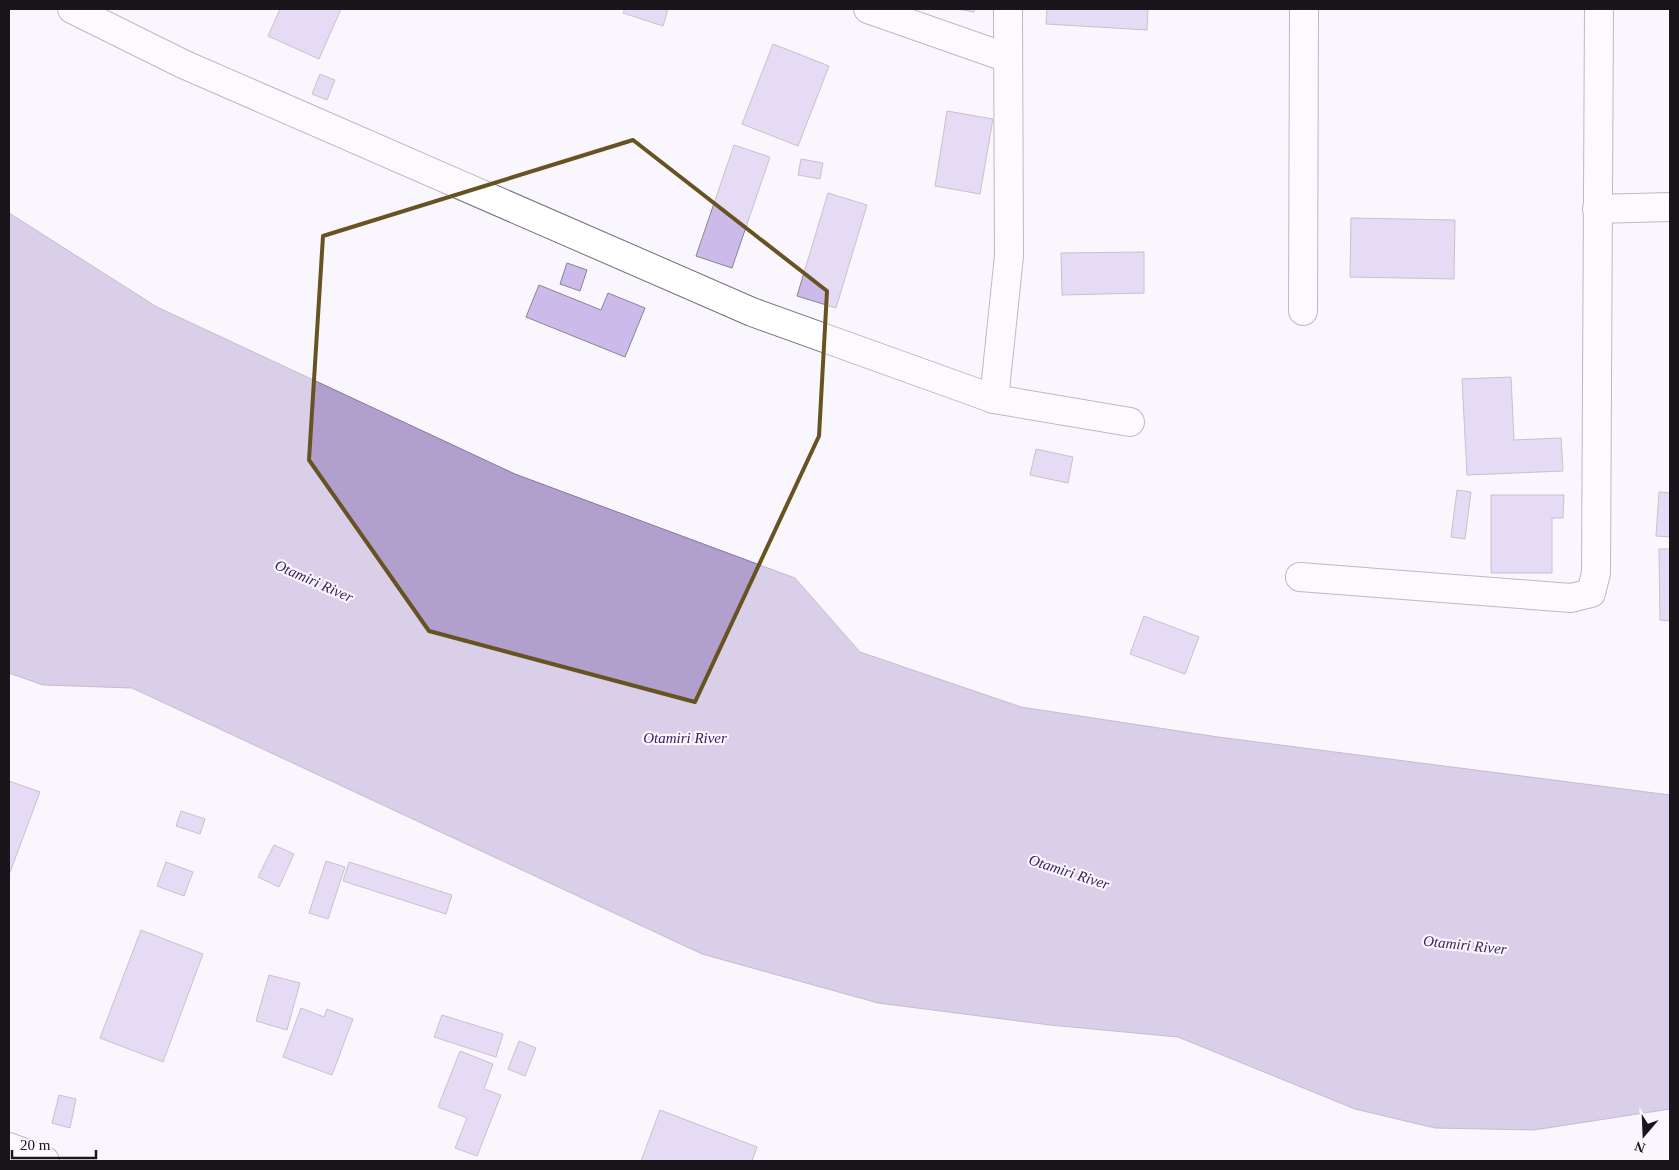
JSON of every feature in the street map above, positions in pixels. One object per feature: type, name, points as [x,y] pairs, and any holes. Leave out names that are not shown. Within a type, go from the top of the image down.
[{"type":"street","points":[[72,9],[183,64],[752,312],[994,399],[1130,422]]},
{"type":"street","points":[[868,9],[1008,58]]},
{"type":"street","points":[[994,399],[1010,256],[1008,9]]},
{"type":"street","points":[[1303,311],[1304,9]]},
{"type":"street","points":[[1300,577],[1571,598],[1592,593],[1596,574],[1599,9]]},
{"type":"street","points":[[1597,209],[1670,207]]},
{"type":"street","points":[[9,1147],[45,1161]]},
{"type":"highlighted area","points":[[633,140],[827,291],[819,436],[695,702],[429,631],[309,460],[323,236]]},
{"type":"water","name":"Otamiri River","points":[[9,213],[157,307],[515,474],[795,578],[860,652],[1021,707],[1218,737],[1670,795],[1670,1109],[1534,1130],[1435,1128],[1355,1109],[1178,1037],[1050,1025],[878,1003],[702,954],[132,688],[43,685],[9,673]]},
{"type":"building","points":[[280,9],[341,9],[319,59],[268,36]]},
{"type":"building","points":[[625,9],[668,9],[663,26],[623,13]]},
{"type":"building","points":[[957,9],[975,9],[974,12]]},
{"type":"building","points":[[1047,9],[1148,9],[1147,30],[1046,24]]},
{"type":"building","points":[[773,44],[829,66],[798,146],[742,124]]},
{"type":"building","points":[[320,74],[335,80],[327,100],[312,94]]},
{"type":"building","points":[[947,111],[993,119],[980,194],[935,186]]},
{"type":"building","points":[[734,145],[770,157],[732,268],[696,256]]},
{"type":"building","points":[[801,159],[823,163],[820,179],[798,175]]},
{"type":"building","points":[[828,193],[867,205],[836,308],[797,296]]},
{"type":"building","points":[[1351,218],[1455,220],[1454,279],[1350,277]]},
{"type":"building","points":[[1144,252],[1144,293],[1062,295],[1061,253]]},
{"type":"building","points":[[567,263],[587,270],[580,291],[560,284]]},
{"type":"building","points":[[539,285],[601,310],[608,293],[645,308],[625,357],[526,317]]},
{"type":"building","points":[[1511,377],[1514,440],[1561,438],[1563,471],[1467,475],[1462,379]]},
{"type":"building","points":[[1036,449],[1073,457],[1068,483],[1030,475]]},
{"type":"building","points":[[1457,490],[1471,492],[1465,539],[1451,537]]},
{"type":"building","points":[[1659,492],[1670,493],[1670,537],[1656,536]]},
{"type":"building","points":[[1491,495],[1564,495],[1563,518],[1552,518],[1552,573],[1491,573]]},
{"type":"building","points":[[1659,549],[1670,549],[1670,621],[1660,620]]},
{"type":"building","points":[[1144,616],[1199,637],[1185,674],[1130,654]]},
{"type":"building","points":[[9,781],[40,792],[9,875]]},
{"type":"building","points":[[181,811],[205,819],[200,834],[176,826]]},
{"type":"building","points":[[274,845],[294,854],[279,887],[258,877]]},
{"type":"building","points":[[326,861],[345,867],[328,919],[309,913]]},
{"type":"building","points":[[166,862],[193,872],[184,896],[157,886]]},
{"type":"building","points":[[349,862],[452,895],[446,914],[343,881]]},
{"type":"building","points":[[141,930],[203,954],[163,1062],[100,1038]]},
{"type":"building","points":[[269,975],[300,983],[287,1030],[256,1021]]},
{"type":"building","points":[[301,1008],[324,1017],[327,1009],[353,1019],[332,1075],[283,1057]]},
{"type":"building","points":[[442,1015],[503,1034],[496,1057],[434,1037]]},
{"type":"building","points":[[519,1041],[536,1048],[525,1076],[508,1069]]},
{"type":"building","points":[[460,1051],[493,1064],[484,1089],[501,1095],[477,1156],[455,1148],[467,1118],[438,1107]]},
{"type":"building","points":[[59,1095],[76,1099],[70,1128],[52,1123]]},
{"type":"building","points":[[660,1110],[757,1147],[752,1161],[641,1161]]}]
